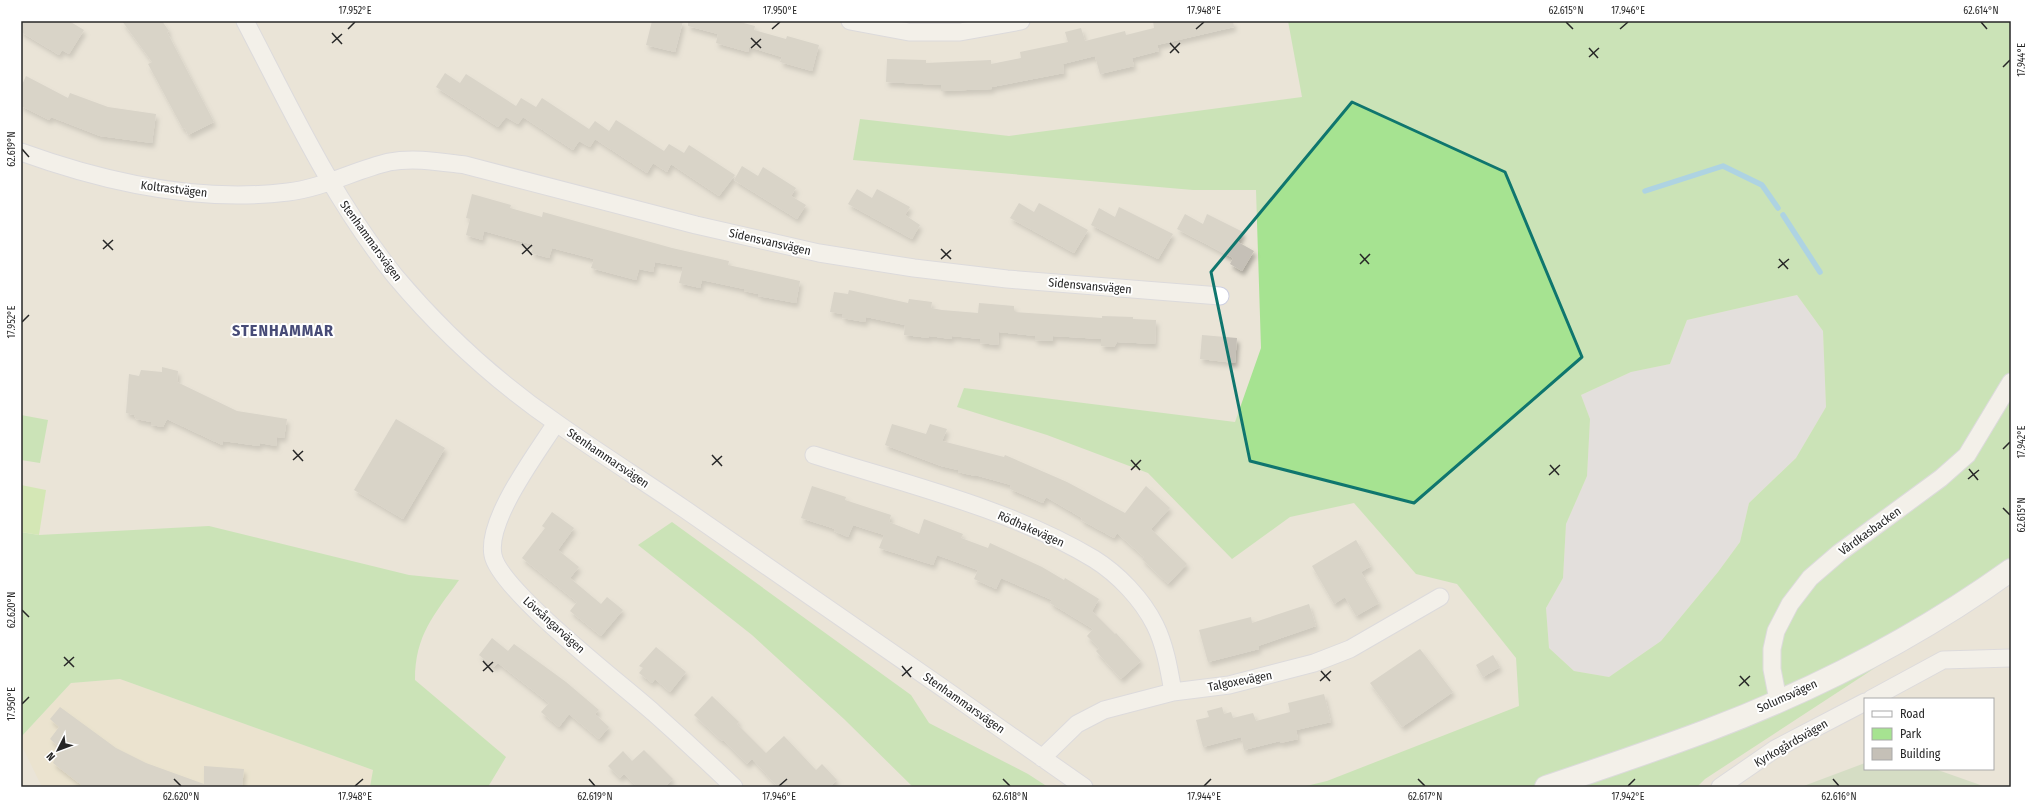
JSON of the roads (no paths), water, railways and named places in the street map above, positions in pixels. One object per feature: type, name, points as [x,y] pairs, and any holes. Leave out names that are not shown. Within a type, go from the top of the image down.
[{"type":"main road","name":"Solumsvägen","points":[[1546,787],[1707,731],[1848,669],[1898,642],[1950,611],[2011,570]]},
{"type":"street","name":"Stenhammarsvägen","points":[[246,21],[330,182],[360,230],[396,276],[429,314],[492,374],[556,424],[653,487],[1084,787]]},
{"type":"street","points":[[850,21],[908,32],[960,32],[1020,21]]},
{"type":"street","name":"Koltrastvägen","points":[[21,152],[50,162],[124,182],[187,192],[238,196],[289,192],[330,182]]},
{"type":"street","name":"Sidensvansvägen","points":[[330,182],[359,170],[391,162],[427,160],[465,165],[696,226],[819,253],[1007,279],[1220,296]]},
{"type":"street","name":"Vårdkasbacken","points":[[1778,700],[1772,669],[1772,649],[1776,631],[1790,604],[1810,578],[1839,553],[1941,478],[1967,455],[2011,382]]},
{"type":"street","name":"Lövsångarvägen","points":[[556,424],[515,488],[499,521],[494,539],[493,555],[500,570],[528,602],[654,712],[734,787]]},
{"type":"street","name":"Rödhakevägen","points":[[814,455],[986,508],[1064,543],[1095,560],[1118,578],[1137,598],[1155,624],[1165,653],[1173,692]]},
{"type":"street","name":"Talgoxevägen","points":[[1042,758],[1068,732],[1099,712],[1127,703],[1173,692],[1229,685],[1314,663],[1350,649],[1440,597]]},
{"type":"street","points":[[1873,698],[1943,660],[2011,658]]},
{"type":"street","name":"Kyrkogårdsvägen","points":[[1720,787],[1775,749],[1864,703]]},
{"type":"waterway","points":[[1645,191],[1723,166],[1762,185],[1778,208]]},
{"type":"waterway","points":[[1783,215],[1820,272]]},
{"type":"district","name":"STENHAMMAR","points":[[283,330]]}]
